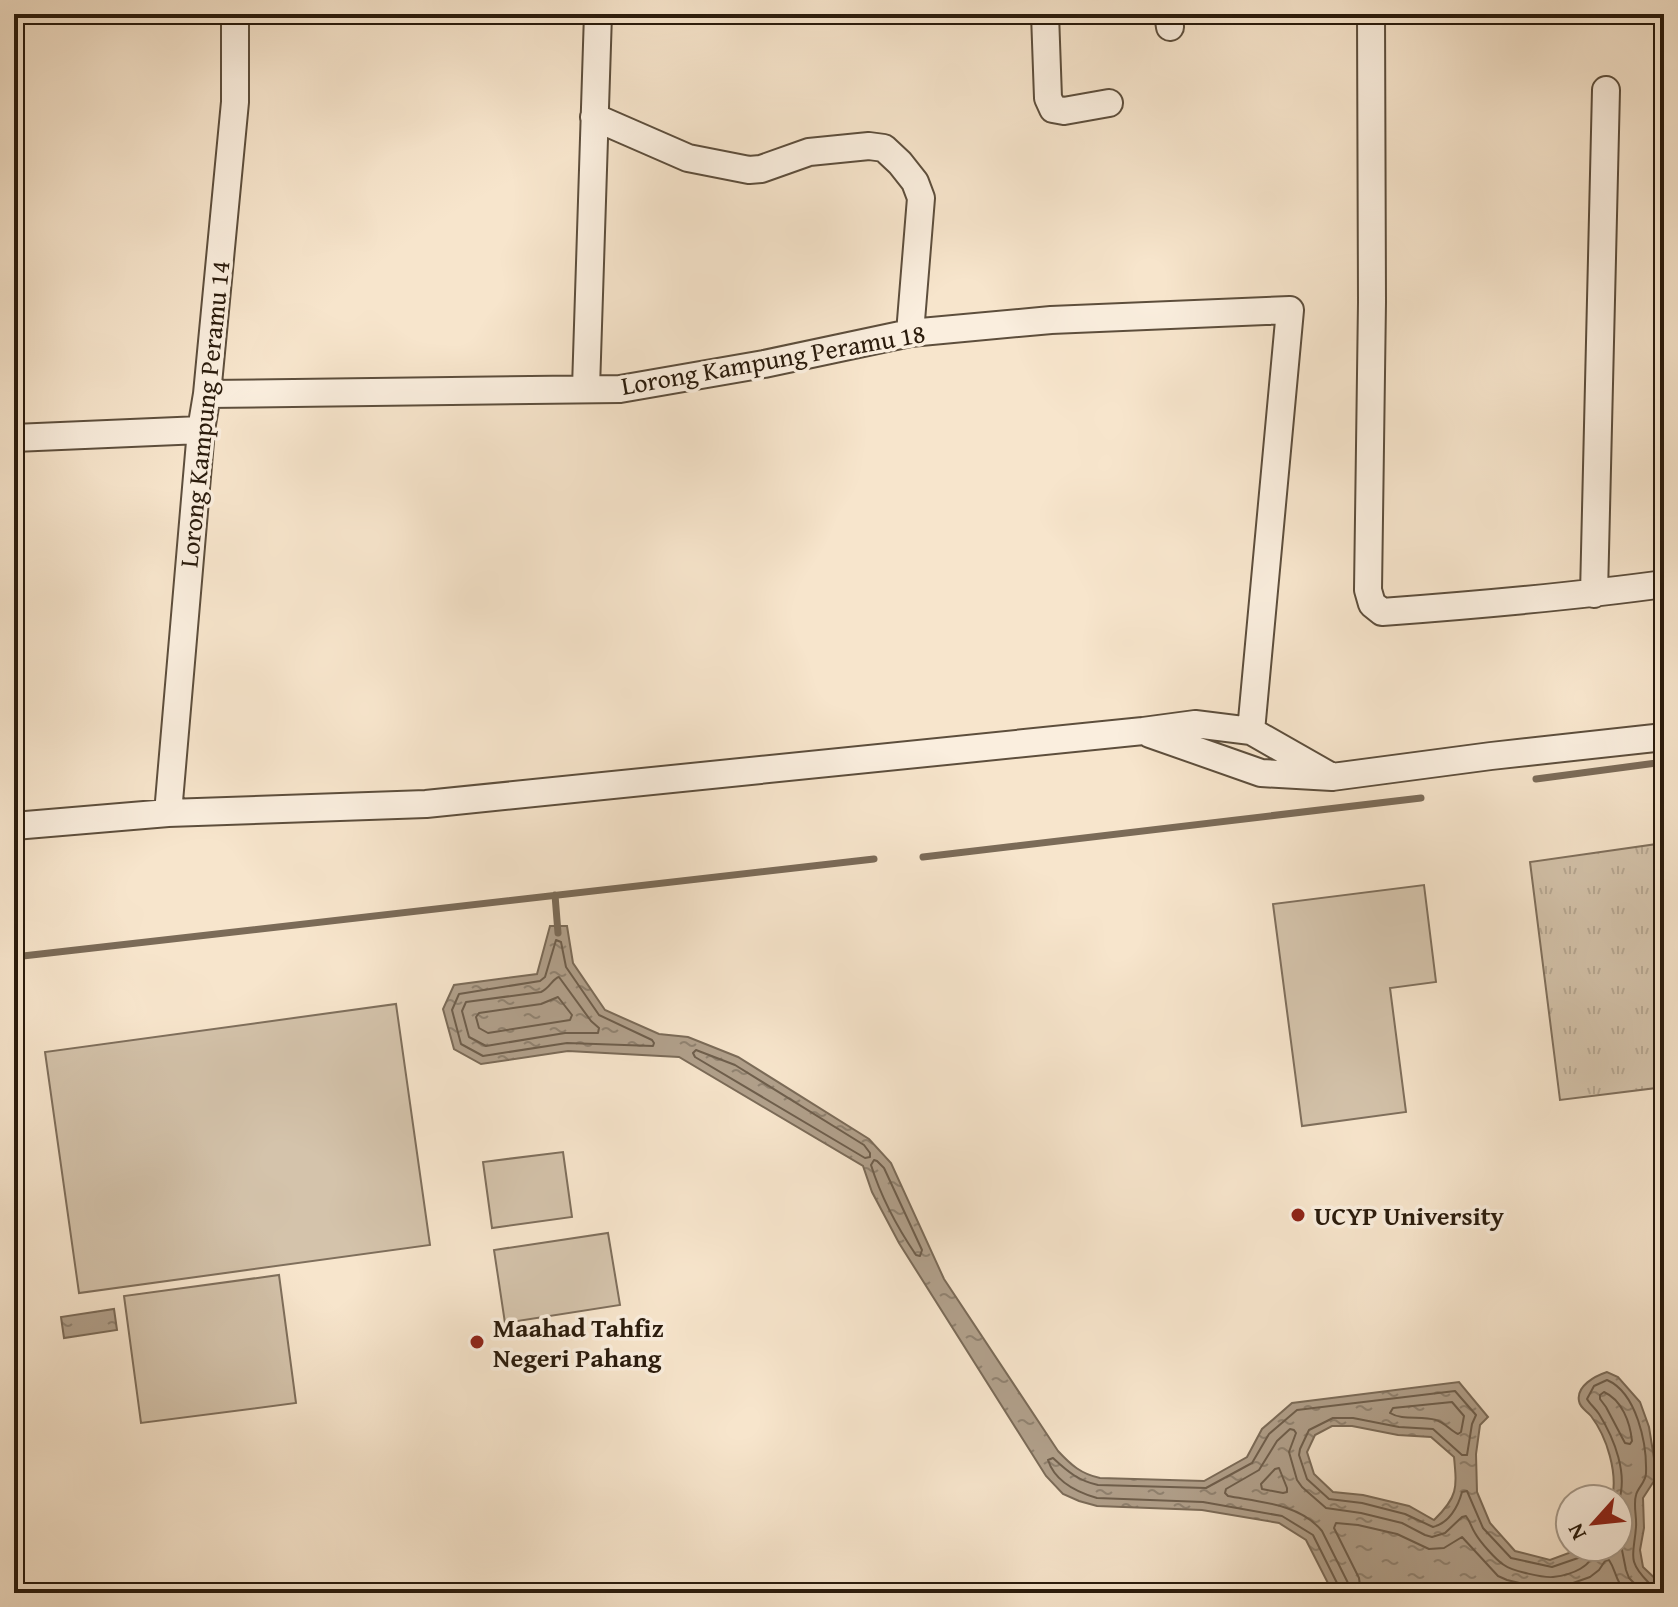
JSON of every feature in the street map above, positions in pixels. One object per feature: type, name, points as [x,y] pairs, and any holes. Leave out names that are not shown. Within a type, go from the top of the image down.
[{"type":"street","name":"Lorong Kampung Peramu 14","points":[[168,813],[201,430],[235,102],[235,14]]},
{"type":"street","points":[[586,388],[598,14]]},
{"type":"street","points":[[1045,14],[1048,98],[1053,109],[1064,111],[1109,103]]},
{"type":"street","points":[[1371,14],[1372,302],[1368,590],[1372,604],[1382,612],[1594,594],[1664,584]]},
{"type":"street","points":[[1594,594],[1606,90]]},
{"type":"street","points":[[594,117],[688,158],[749,170],[761,169],[809,152],[869,146],[884,148],[915,182],[921,198],[910,333]]},
{"type":"street","name":"Lorong Kampung Peramu 18","points":[[207,394],[620,389],[764,364],[910,333],[1051,320],[1290,310],[1251,731]]},
{"type":"street","points":[[14,438],[201,430]]},
{"type":"street","points":[[14,826],[168,813],[426,804],[1195,724],[1251,731],[1332,777]]},
{"type":"street","points":[[1143,731],[1261,773],[1332,777],[1664,737]]},
{"type":"green space","points":[[1664,843],[1664,1087],[1560,1100],[1530,862]]},
{"type":"green space","points":[[1424,885],[1436,982],[1390,988],[1406,1112],[1302,1126],[1273,904]]},
{"type":"green space","points":[[396,1004],[430,1245],[79,1293],[45,1052]]},
{"type":"green space","points":[[563,1152],[572,1217],[492,1228],[483,1162]]},
{"type":"green space","points":[[608,1233],[620,1305],[505,1323],[494,1250]]},
{"type":"green space","points":[[279,1275],[296,1403],[141,1423],[124,1296]]},
{"type":"water","points":[[550,926],[567,926],[573,963],[605,1010],[659,1034],[688,1037],[738,1057],[869,1139],[891,1163],[944,1279],[1058,1451],[1072,1465],[1093,1476],[1204,1481],[1247,1457],[1262,1429],[1292,1403],[1459,1382],[1488,1417],[1480,1425],[1476,1454],[1477,1492],[1490,1523],[1515,1551],[1554,1559],[1554,1563],[1634,1563],[1634,1483],[1614,1483],[1606,1445],[1597,1425],[1579,1401],[1580,1391],[1592,1379],[1607,1372],[1618,1377],[1640,1402],[1649,1427],[1654,1481],[1643,1498],[1644,1528],[1640,1550],[1643,1567],[1664,1587],[1664,1593],[1333,1593],[1306,1540],[1279,1523],[1202,1510],[1097,1506],[1063,1494],[1046,1476],[899,1243],[872,1192],[863,1166],[679,1057],[568,1051],[481,1064],[454,1049],[443,1009],[454,985],[537,974]],"holes":[[[1332,1426],[1352,1426],[1398,1435],[1431,1437],[1454,1457],[1454,1492],[1448,1505],[1434,1520],[1409,1506],[1363,1495],[1333,1492],[1314,1474],[1307,1452],[1315,1435]]]},
{"type":"water","points":[[114,1309],[117,1330],[64,1338],[61,1317]]},
{"type":"waterway","points":[[1536,779],[1664,762]]},
{"type":"waterway","points":[[923,857],[1421,798]]},
{"type":"waterway","points":[[14,957],[874,859]]},
{"type":"waterway","points":[[555,895],[558,933]]},
{"type":"place","name":"UCYP University","points":[[1298,1215]]},
{"type":"place","name":"Maahad Tahfiz Negeri Pahang","points":[[477,1342]]}]
